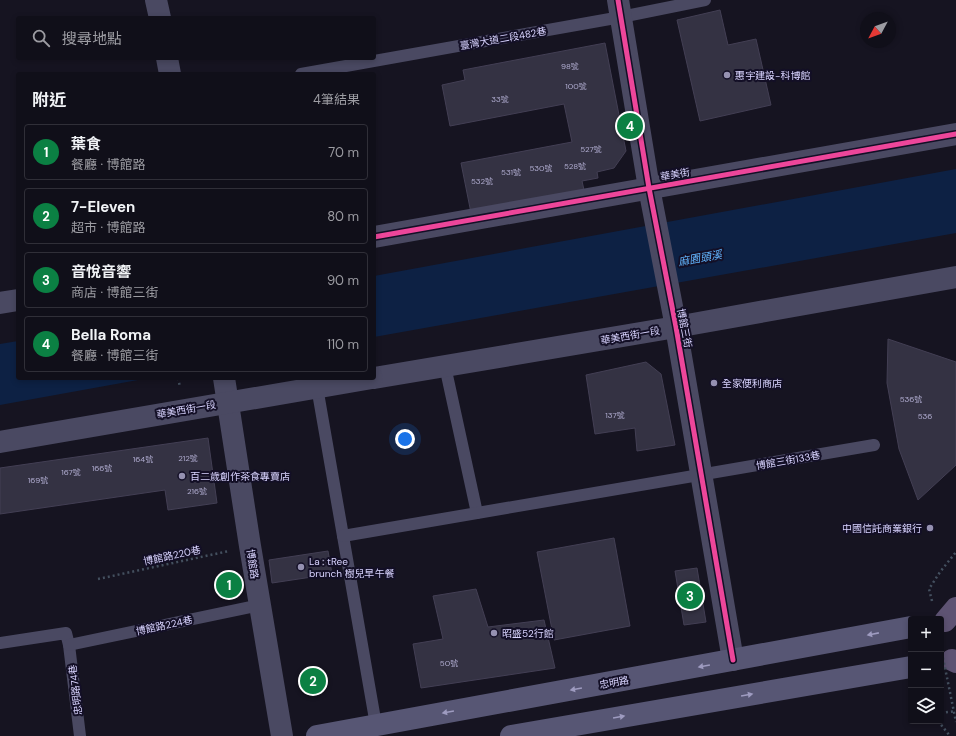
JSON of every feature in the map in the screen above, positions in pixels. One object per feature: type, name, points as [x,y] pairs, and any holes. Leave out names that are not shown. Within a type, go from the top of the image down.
[{"type":"main road","name":"忠明路","points":[[317,736],[908,628]]},
{"type":"main road","points":[[511,736],[908,668]]},
{"type":"street","points":[[156,0],[160,16]]},
{"type":"street","name":"博館三街","points":[[619,8],[702,474],[733,660]]},
{"type":"street","points":[[167,60],[170,72]]},
{"type":"street","name":"華美街","points":[[376,237],[651,194],[956,134]]},
{"type":"street","name":"華美西街一段","points":[[376,378],[445,366],[675,321],[956,277]]},
{"type":"street","points":[[0,303],[16,300]]},
{"type":"street","name":"華美西街一段","points":[[0,442],[227,390],[317,387],[361,380]]},
{"type":"street","name":"博館路","points":[[227,390],[250,546],[282,736]]},
{"type":"lane","name":"臺灣大道二段482巷","points":[[376,58],[619,8],[705,0]]},
{"type":"lane","name":"臺灣大道二段482巷","points":[[311,72],[368,60]]},
{"type":"lane","points":[[445,366],[477,513]]},
{"type":"lane","points":[[317,387],[376,725]]},
{"type":"lane","name":"博館三街133巷","points":[[343,536],[874,445]]},
{"type":"lane","name":"博館路224巷","points":[[69,645],[260,605]]},
{"type":"lane","points":[[0,643],[66,633],[69,645]]},
{"type":"lane","name":"忠明路74巷","points":[[69,645],[80,736]]},
{"type":"path","points":[[929,589],[956,552]]},
{"type":"path","points":[[949,658],[956,722]]},
{"type":"path","points":[[944,713],[956,711]]},
{"type":"path","points":[[940,724],[950,736]]},
{"type":"water","name":"麻園頭溪","points":[[956,169],[956,233],[376,337],[376,276]]},
{"type":"water","points":[[16,341],[16,380],[138,380],[0,405],[0,344]]},
{"type":"building","name":"惠宇建設-科博館","points":[[720,10],[728,45],[756,39],[771,105],[700,121],[677,20]]},
{"type":"building","points":[[605,43],[626,151],[614,168],[597,172],[598,178],[582,181],[584,190],[471,213],[461,163],[572,142],[564,104],[450,126],[442,85],[465,80],[463,70]]},
{"type":"building","points":[[888,339],[956,362],[956,465],[918,500],[899,449],[887,383]]},
{"type":"building","points":[[646,362],[661,374],[675,445],[637,451],[635,428],[595,434],[586,375]]},
{"type":"building","points":[[208,438],[217,503],[168,510],[165,490],[0,514],[0,468]]},
{"type":"building","points":[[614,538],[630,626],[554,640],[537,552]]},
{"type":"building","name":"La : tRee brunch 樹兒早午餐","points":[[328,551],[332,574],[272,583],[269,560]]},
{"type":"building","points":[[697,568],[706,622],[684,625],[675,571]]},
{"type":"building","name":"昭盛52行館","points":[[476,589],[488,627],[544,620],[555,668],[421,688],[413,644],[443,639],[433,596]]},
{"type":"cycle path","points":[[618,0],[649,188],[676,327],[733,660]]},
{"type":"cycle path","points":[[376,237],[956,134]]},
{"type":"place","name":"惠宇建設-科博館","points":[[727,75]]},
{"type":"place","name":"Bella Roma","points":[[630,126]]},
{"type":"place","name":"全家便利商店","points":[[714,383]]},
{"type":"place","name":"百二歲創作茶食專賣店","points":[[182,476]]},
{"type":"place","name":"中國信託商業銀行","points":[[930,528]]},
{"type":"place","name":"La : tRee brunch 樹兒早午餐","points":[[301,567]]},
{"type":"place","name":"葉食","points":[[229,585]]},
{"type":"place","name":"音悅音響","points":[[690,596]]},
{"type":"place","name":"昭盛52行館","points":[[494,633]]},
{"type":"place","name":"7-Eleven","points":[[313,681]]}]
